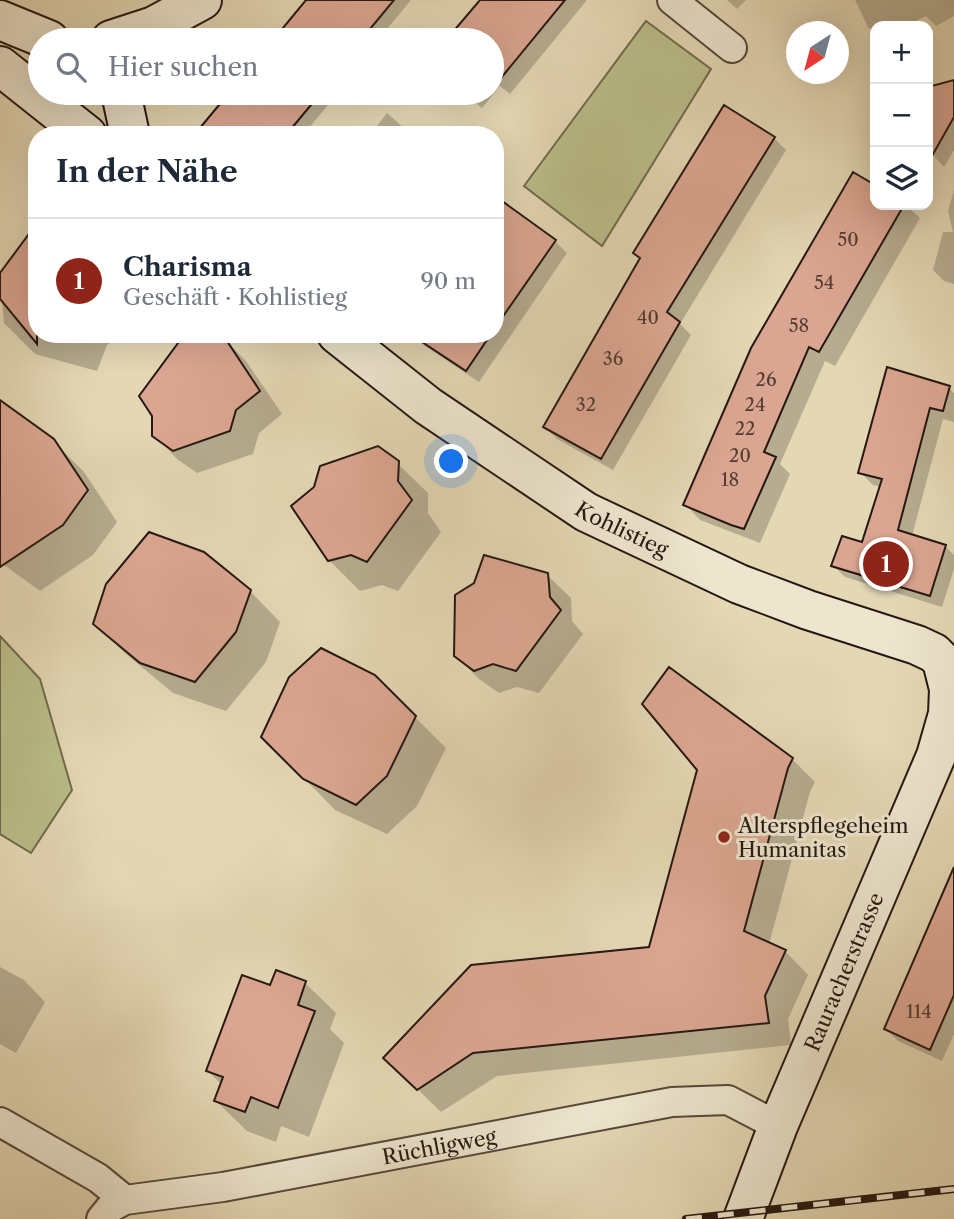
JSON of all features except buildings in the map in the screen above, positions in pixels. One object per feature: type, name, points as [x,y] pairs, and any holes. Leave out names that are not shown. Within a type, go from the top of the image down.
[{"type":"street","points":[[147,28],[202,0]]},
{"type":"street","points":[[185,28],[216,0]]},
{"type":"street","points":[[672,0],[732,48]]},
{"type":"street","points":[[0,20],[28,32]]},
{"type":"street","points":[[53,105],[76,126]]},
{"type":"street","points":[[87,105],[93,126]]},
{"type":"street","points":[[124,105],[128,126]]},
{"type":"street","name":"Kohlistieg","points":[[348,343],[428,406],[586,512],[739,584],[934,653],[948,654]]},
{"type":"street","name":"Rauracherstrasse","points":[[743,1219],[778,1126],[936,756],[948,714],[948,654]]},
{"type":"street","name":"Rüchligweg","points":[[125,1200],[223,1187],[672,1102],[727,1100],[778,1126]]},
{"type":"street","points":[[0,1122],[98,1178],[125,1200],[110,1208],[101,1219]]},
{"type":"green space","points":[[646,21],[711,69],[602,246],[524,186]]},
{"type":"green space","points":[[0,636],[40,679],[72,790],[31,853],[0,834]]},
{"type":"railway","points":[[686,1219],[954,1189]]},
{"type":"place","name":"Charisma","points":[[886,564]]},
{"type":"place","name":"Alterspflegeheim Humanitas","points":[[724,837]]}]
